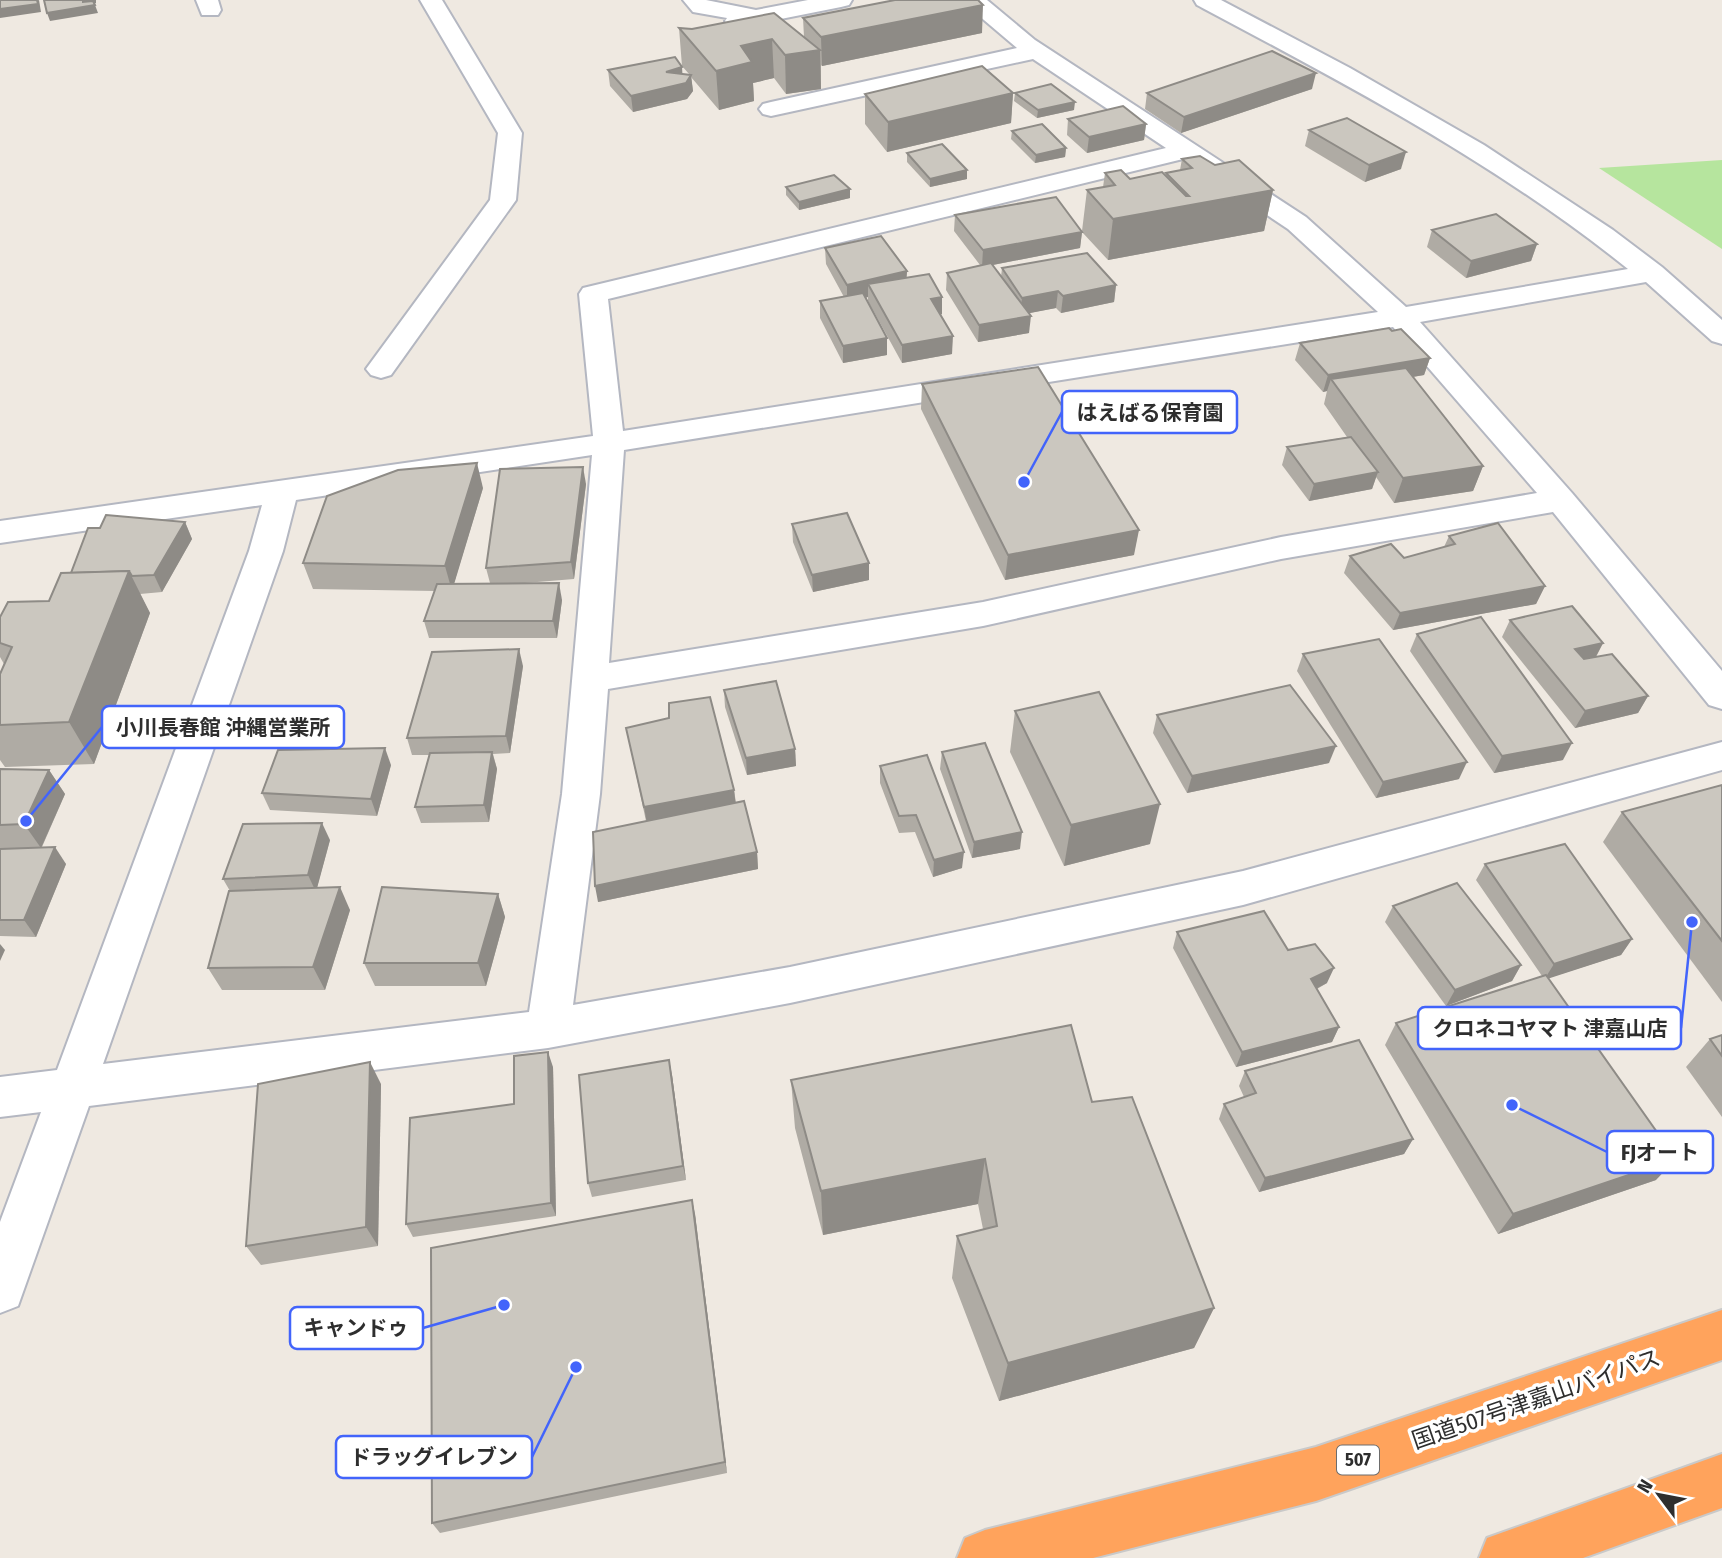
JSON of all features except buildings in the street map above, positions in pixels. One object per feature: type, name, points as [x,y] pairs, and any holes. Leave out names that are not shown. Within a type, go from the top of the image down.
[{"type":"highway","name":"国道507号津嘉山バイパス","points":[[985,1558],[1316,1474],[1722,1335]]},
{"type":"highway","points":[[1507,1558],[1722,1481]]},
{"type":"street","points":[[381,369],[503,200],[510,133],[432,0]]},
{"type":"street","points":[[694,0],[701,7],[746,19],[841,0]]},
{"type":"street","points":[[1205,0],[1376,91],[1511,171],[1672,287],[1722,335]]},
{"type":"street","points":[[979,5],[1037,51],[1297,223],[1400,317],[1561,500],[1722,696]]},
{"type":"street","points":[[771,109],[1037,51]]},
{"type":"street","points":[[548,1029],[581,794],[609,443],[593,294],[1188,150]]},
{"type":"street","points":[[0,532],[281,494],[609,443],[1400,317],[1652,274]]},
{"type":"street","points":[[0,1289],[266,551],[281,494]]},
{"type":"street","points":[[591,679],[983,614],[1281,548],[1561,500]]},
{"type":"street","points":[[0,1097],[548,1029],[790,985],[1243,888],[1722,756]]},
{"type":"green space","points":[[1722,160],[1722,249],[1599,168]]},
{"type":"place","name":"はえばる保育園","points":[[1024,482]]},
{"type":"place","name":"小川長春館 沖縄営業所","points":[[26,821]]},
{"type":"place","name":"クロネコヤマト 津嘉山店","points":[[1692,922]]},
{"type":"place","name":"FJオート","points":[[1512,1105]]},
{"type":"place","name":"キャンドゥ","points":[[504,1305]]},
{"type":"place","name":"ドラッグイレブン","points":[[576,1367]]}]
